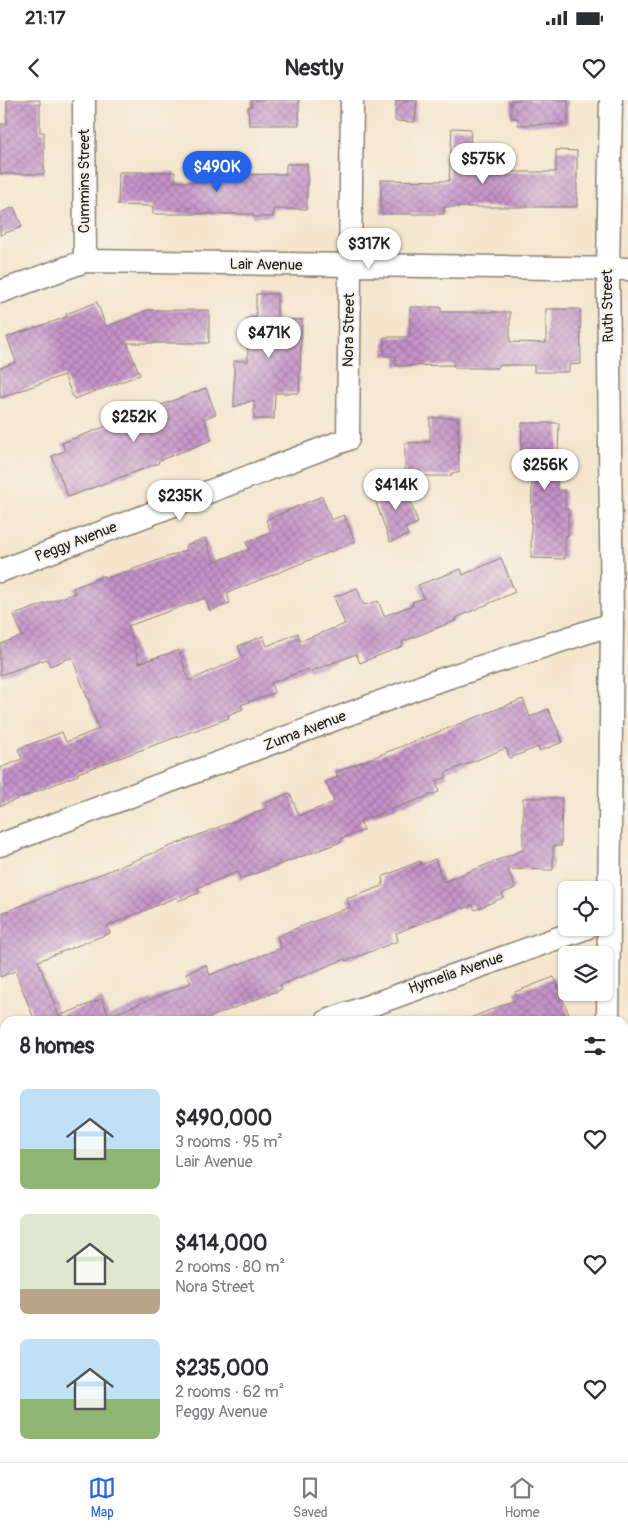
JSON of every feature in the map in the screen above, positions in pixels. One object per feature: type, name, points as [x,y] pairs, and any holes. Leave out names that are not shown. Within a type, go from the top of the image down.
[{"type":"street","name":"Cummins Street","points":[[84,100],[85,261]]},
{"type":"street","name":"Nora Street","points":[[348,439],[352,100]]},
{"type":"street","name":"Ruth Street","points":[[608,881],[618,269],[611,100]]},
{"type":"street","name":"Lair Avenue","points":[[0,292],[85,261],[618,269]]},
{"type":"street","name":"Peggy Avenue","points":[[0,571],[348,439]]},
{"type":"street","name":"Zuma Avenue","points":[[0,845],[431,683],[612,624]]},
{"type":"street","name":"Hymelia Avenue","points":[[341,1016],[564,936]]},
{"type":"street","name":"Ruth Street","points":[[607,936],[608,1016]]},
{"type":"building","points":[[7,100],[40,100],[40,132],[44,132],[44,174],[0,174],[0,124],[7,124]]},
{"type":"building","points":[[251,100],[299,100],[299,125],[249,125],[248,107],[251,107]]},
{"type":"building","points":[[396,100],[417,100],[415,122],[395,121]]},
{"type":"building","points":[[511,100],[568,100],[568,124],[518,125],[518,118],[511,118]]},
{"type":"building","points":[[452,128],[471,129],[469,162],[497,162],[497,172],[556,172],[556,150],[577,151],[577,207],[444,207],[444,214],[381,214],[381,180],[449,181]]},
{"type":"building","points":[[286,164],[307,164],[307,209],[273,209],[273,217],[253,217],[253,214],[153,214],[153,206],[118,205],[119,172],[175,172],[175,182],[220,182],[220,175],[286,174]]},
{"type":"building","points":[[14,207],[22,227],[0,235],[0,213]]},
{"type":"building","points":[[256,294],[277,294],[277,320],[302,320],[299,393],[275,393],[274,419],[254,419],[254,400],[234,407],[234,361],[248,361],[247,318],[256,318]]},
{"type":"building","points":[[97,302],[106,327],[148,310],[209,310],[209,343],[127,343],[140,375],[74,399],[64,375],[0,398],[0,368],[16,362],[7,337],[67,317],[66,314]]},
{"type":"building","points":[[410,307],[441,307],[441,312],[510,312],[510,342],[546,343],[546,309],[580,309],[581,364],[569,365],[569,372],[534,372],[534,365],[498,365],[498,368],[454,368],[454,365],[396,366],[396,356],[384,356],[384,337],[410,337]]},
{"type":"building","points":[[206,388],[216,414],[204,419],[212,440],[158,461],[159,463],[68,497],[52,456],[65,451],[62,443]]},
{"type":"building","points":[[430,418],[458,418],[459,473],[451,473],[451,476],[405,476],[405,443],[430,442]]},
{"type":"building","points":[[522,423],[559,423],[557,490],[565,490],[565,509],[568,509],[568,536],[565,536],[565,559],[531,558],[532,472],[529,472],[529,460],[521,460]]},
{"type":"building","points":[[404,483],[418,523],[405,528],[408,535],[390,542],[373,494]]},
{"type":"building","points":[[322,496],[331,520],[344,515],[355,542],[227,593],[230,603],[210,611],[205,598],[128,626],[139,663],[179,650],[189,681],[242,657],[238,646],[263,636],[267,646],[298,633],[300,641],[345,624],[334,597],[357,588],[364,605],[378,601],[384,616],[413,605],[412,602],[424,598],[418,585],[461,569],[463,575],[501,558],[515,592],[456,618],[457,620],[402,642],[403,646],[360,663],[356,654],[309,672],[308,669],[271,683],[274,693],[241,705],[243,709],[228,715],[229,718],[78,773],[78,775],[0,806],[0,768],[22,759],[18,749],[62,732],[66,742],[99,729],[72,657],[50,666],[47,659],[0,675],[0,644],[22,636],[14,615],[75,593],[73,588],[104,576],[105,579],[187,550],[185,546],[205,538],[214,562],[249,549],[246,542],[271,533],[266,520]]},
{"type":"building","points":[[523,699],[530,717],[548,709],[563,742],[539,751],[538,747],[510,758],[506,748],[445,773],[447,777],[436,781],[439,792],[360,821],[364,830],[340,839],[341,842],[240,879],[238,872],[197,888],[199,893],[178,901],[177,897],[107,926],[110,933],[38,961],[59,1016],[33,1016],[15,971],[0,977],[0,914],[267,808],[265,803],[290,793],[299,816],[334,802],[326,782],[338,777],[336,772]]},
{"type":"building","points":[[523,798],[562,798],[561,846],[553,846],[553,870],[508,869],[515,888],[502,894],[504,897],[475,910],[473,905],[463,909],[462,907],[396,933],[398,941],[346,961],[345,959],[280,985],[282,989],[214,1016],[109,1016],[191,983],[186,973],[206,965],[210,975],[281,948],[277,936],[350,907],[347,899],[383,886],[382,877],[420,861],[421,865],[435,859],[443,882],[523,850]]},
{"type":"building","points":[[554,977],[558,987],[558,1001],[564,1001],[570,1016],[475,1016],[517,999],[515,992]]},
{"type":"building","points":[[102,999],[109,1016],[59,1016]]}]
